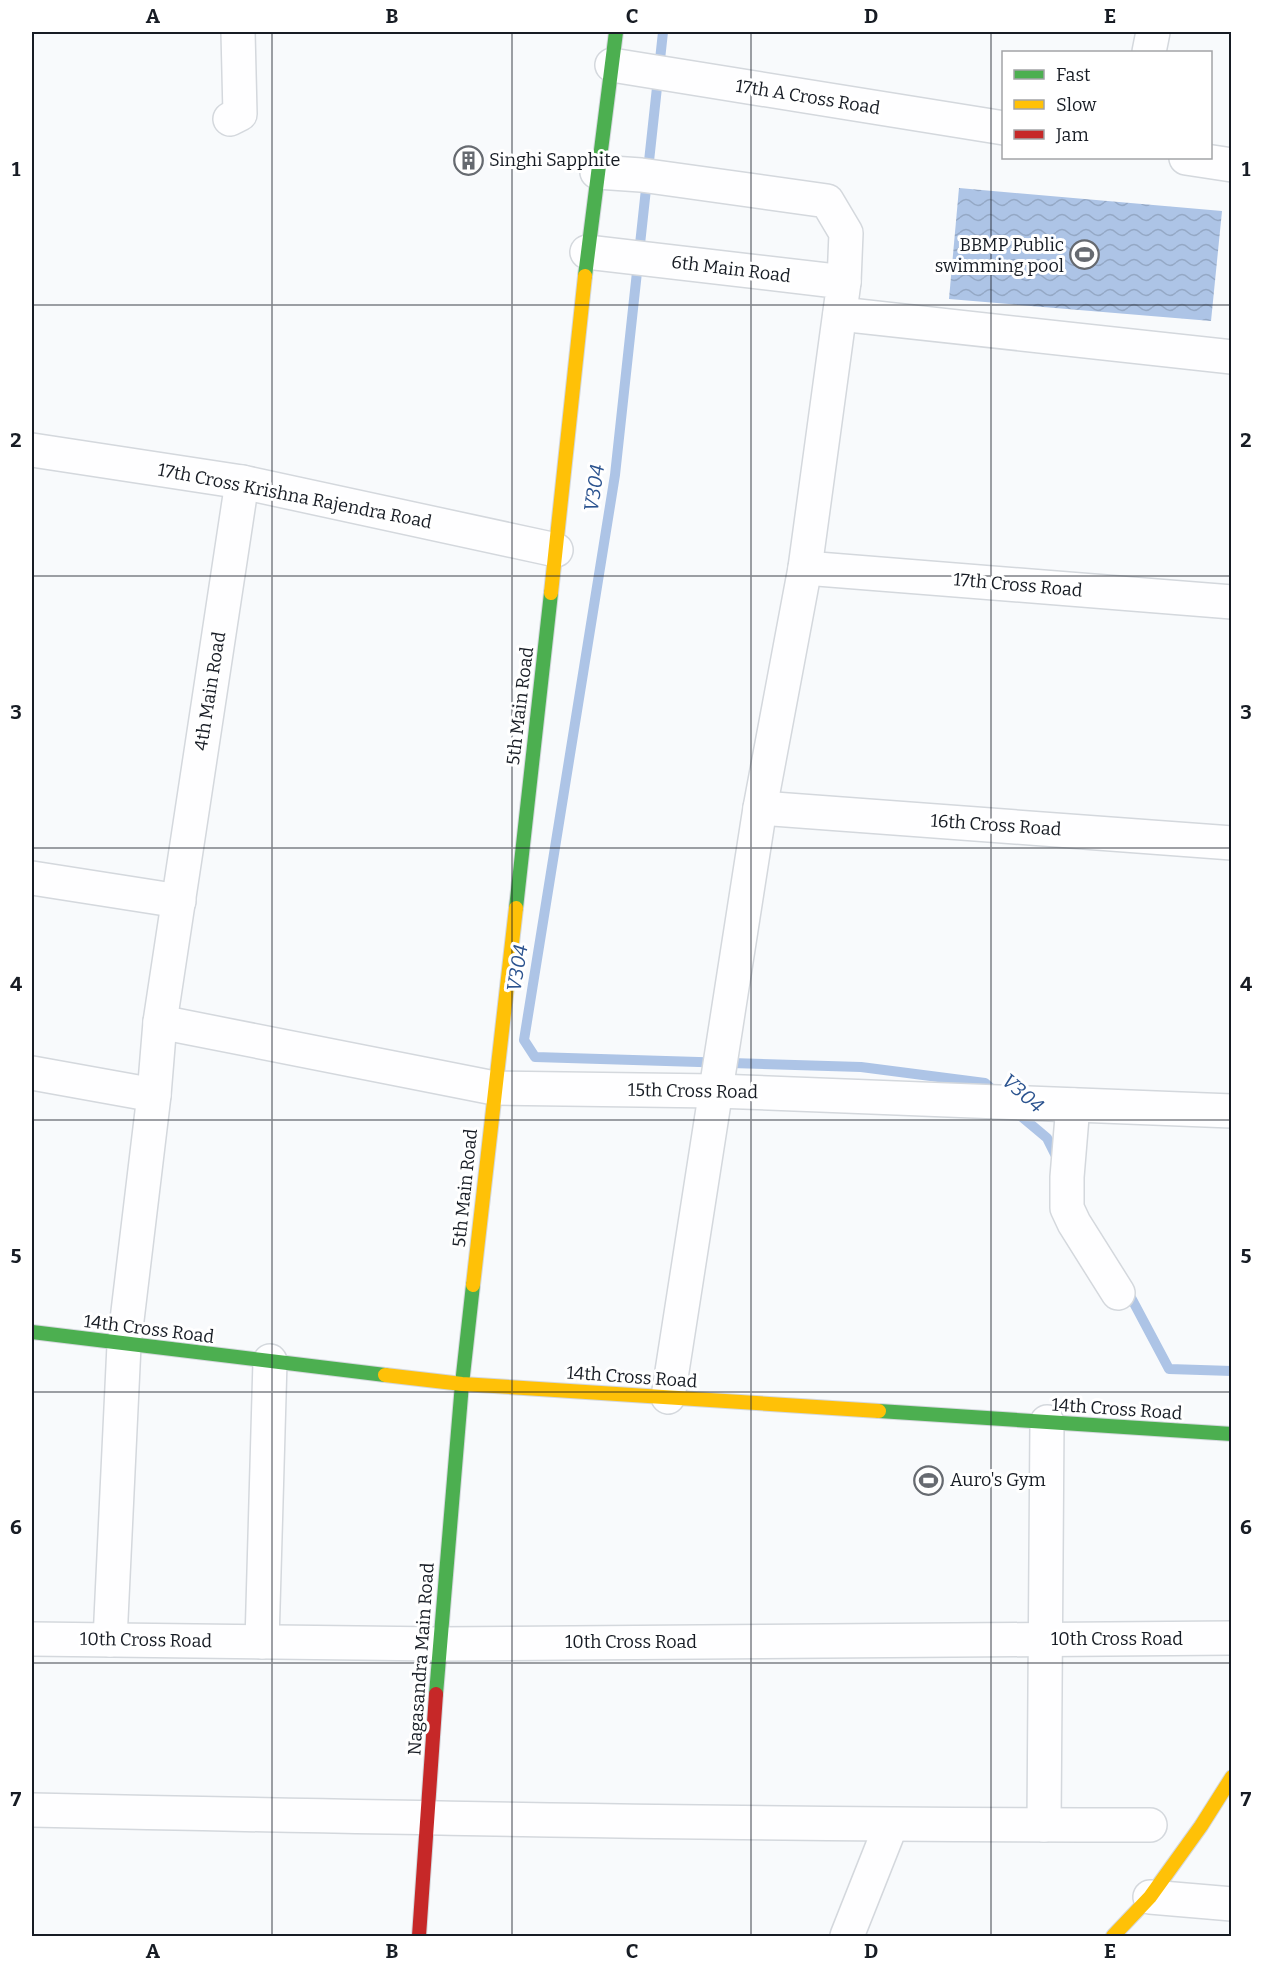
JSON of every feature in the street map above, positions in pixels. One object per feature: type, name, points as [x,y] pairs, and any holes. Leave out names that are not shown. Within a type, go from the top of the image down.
[{"type":"street","points":[[230,119],[240,114],[238,32]]},
{"type":"street","name":"5th Main Road","points":[[462,1384],[556,550],[586,252],[616,32]]},
{"type":"street","points":[[1149,51],[1153,32]]},
{"type":"street","name":"17th A Cross Road","points":[[612,65],[1002,128]]},
{"type":"street","points":[[1193,159],[1232,165]]},
{"type":"street","points":[[597,172],[641,175],[827,201],[846,234],[840,314],[805,568],[760,808],[668,1397]]},
{"type":"street","name":"6th Main Road","points":[[586,252],[843,282]]},
{"type":"street","points":[[840,314],[1232,357]]},
{"type":"street","name":"17th Cross Krishna Rajendra Road","points":[[32,450],[242,482],[556,550]]},
{"type":"street","name":"4th Main Road","points":[[110,1640],[124,1345],[154,1095],[160,1022],[242,482]]},
{"type":"street","name":"17th Cross Road","points":[[805,568],[1232,602]]},
{"type":"street","name":"16th Cross Road","points":[[760,808],[1232,843]]},
{"type":"street","points":[[32,878],[179,901]]},
{"type":"street","name":"15th Cross Road","points":[[160,1022],[494,1088],[716,1091],[1232,1111]]},
{"type":"street","points":[[32,1074],[154,1095]]},
{"type":"street","points":[[1073,1105],[1067,1177],[1067,1208],[1118,1293]]},
{"type":"street","name":"14th Cross Road","points":[[32,1332],[124,1345],[462,1384],[1232,1434]]},
{"type":"street","points":[[262,1642],[270,1361]]},
{"type":"street","name":"Nagasandra Main Road","points":[[419,1936],[439,1644],[462,1384]]},
{"type":"street","points":[[1044,1825],[1047,1422]]},
{"type":"street","name":"10th Cross Road","points":[[32,1639],[439,1644],[1232,1638]]},
{"type":"street","points":[[1113,1936],[1150,1897],[1232,1778]]},
{"type":"street","points":[[32,1810],[428,1819],[891,1825],[1150,1825]]},
{"type":"street","points":[[847,1936],[891,1825]]},
{"type":"street","points":[[1150,1897],[1232,1904]]},
{"type":"water","name":"BBMP Public swimming pool","points":[[959,188],[1222,211],[1211,321],[949,299]]},
{"type":"waterway","name":"V304","points":[[663,32],[615,475],[524,1040],[535,1057],[861,1067],[985,1083],[997,1094]]},
{"type":"waterway","name":"V304","points":[[1015,1111],[1047,1138],[1059,1162]]},
{"type":"waterway","name":"V304","points":[[1127,1290],[1169,1369],[1232,1371]]},
{"type":"traffic: fast","points":[[585,276],[616,32]]},
{"type":"traffic: fast","points":[[516,908],[551,593]]},
{"type":"traffic: fast","points":[[436,1694],[462,1384],[473,1285]]},
{"type":"traffic: fast","points":[[32,1332],[385,1375]]},
{"type":"traffic: fast","points":[[879,1411],[1232,1434]]},
{"type":"traffic: slow","points":[[551,593],[585,276]]},
{"type":"traffic: slow","points":[[473,1285],[516,908]]},
{"type":"traffic: slow","points":[[385,1375],[462,1384],[879,1411]]},
{"type":"traffic: slow","points":[[1113,1936],[1150,1897],[1201,1826],[1232,1777]]},
{"type":"traffic: jam","points":[[419,1936],[436,1694]]},
{"type":"place","name":"Singhi Sapphite","points":[[468,160]]},
{"type":"place","name":"BBMP Public swimming pool","points":[[1085,255]]},
{"type":"place","name":"Auro's Gym","points":[[929,1480]]}]
